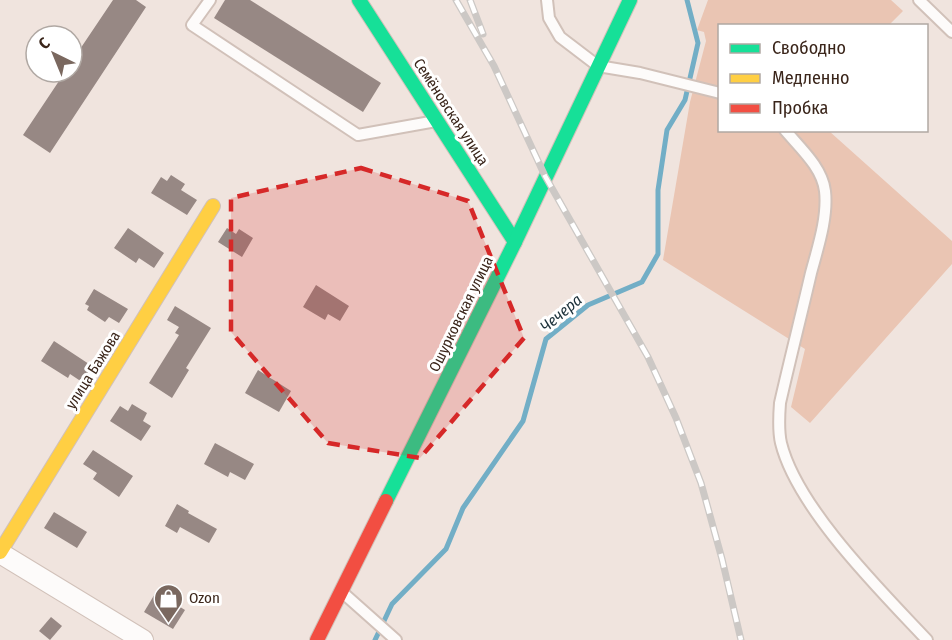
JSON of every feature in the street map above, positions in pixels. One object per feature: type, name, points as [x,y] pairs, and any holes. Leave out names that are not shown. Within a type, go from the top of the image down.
[{"type":"street","name":"Семёновская улица","points":[[359,0],[515,242]]},
{"type":"street","name":"Ошурковская улица","points":[[317,640],[515,242],[630,0]]},
{"type":"street","name":"улица Бажова","points":[[0,552],[213,206]]},
{"type":"street","points":[[0,552],[143,640]]},
{"type":"lane","points":[[210,0],[192,25],[358,135],[436,121]]},
{"type":"lane","points":[[547,0],[549,18],[560,37],[598,66],[640,73],[718,92]]},
{"type":"lane","points":[[918,0],[952,32]]},
{"type":"lane","points":[[787,132],[815,166],[822,179],[825,191],[825,212],[780,403],[778,423],[781,443],[803,493],[824,523],[927,640]]},
{"type":"lane","points":[[342,592],[396,640]]},
{"type":"highlighted area","points":[[361,168],[468,201],[524,338],[420,458],[328,443],[231,332],[231,198]]},
{"type":"shaded area","points":[[708,0],[891,0],[903,11],[890,24],[718,24],[718,132],[830,132],[952,241],[952,264],[810,423],[791,407],[805,349],[663,260],[690,102],[706,41],[704,32],[697,30]]},
{"type":"building","points":[[113,0],[136,0],[146,7],[50,153],[23,135],[57,84],[84,84],[84,43]]},
{"type":"building","points":[[225,0],[250,0],[381,83],[363,112],[214,18]]},
{"type":"building","points":[[171,175],[185,184],[181,190],[197,200],[187,215],[151,193],[161,177],[167,181]]},
{"type":"building","points":[[128,228],[164,253],[154,268],[139,258],[136,263],[114,248]]},
{"type":"building","points":[[227,228],[236,234],[239,229],[253,238],[242,257],[218,242]]},
{"type":"building","points":[[316,285],[349,306],[340,321],[328,314],[325,320],[303,307]]},
{"type":"building","points":[[94,289],[128,309],[119,323],[109,317],[105,322],[87,310],[89,306],[85,304]]},
{"type":"building","points":[[175,306],[211,328],[186,368],[189,370],[172,398],[149,383],[179,335],[175,333],[179,327],[167,320]]},
{"type":"building","points":[[54,341],[92,366],[82,382],[70,374],[68,378],[41,361]]},
{"type":"building","points":[[258,370],[291,391],[279,412],[245,393]]},
{"type":"building","points":[[132,404],[147,413],[143,421],[151,426],[141,441],[110,421],[120,406],[128,411]]},
{"type":"building","points":[[215,443],[254,464],[245,480],[230,472],[228,477],[204,464]]},
{"type":"building","points":[[93,450],[133,476],[119,497],[93,479],[97,473],[83,464]]},
{"type":"building","points":[[177,504],[189,511],[188,513],[217,529],[209,543],[180,527],[177,533],[165,526]]},
{"type":"building","points":[[54,512],[87,532],[77,548],[44,528]]},
{"type":"building","points":[[156,592],[185,610],[173,629],[144,612]]},
{"type":"building","points":[[51,617],[62,626],[50,640],[39,631]]},
{"type":"waterway","name":"Чечера","points":[[375,640],[392,604],[446,549],[463,508],[523,421],[546,339],[588,305],[642,282],[658,254],[658,190],[667,130],[685,100],[698,43],[687,0]]},
{"type":"railway","points":[[456,0],[494,66],[545,176],[648,357],[676,418],[701,483],[741,640]]},
{"type":"railway","points":[[470,0],[483,34]]},
{"type":"traffic: fast","points":[[359,0],[515,242]]},
{"type":"traffic: fast","points":[[386,501],[515,242],[630,0]]},
{"type":"traffic: slow","points":[[0,552],[213,206]]},
{"type":"traffic: jam","points":[[317,640],[386,501]]},
{"type":"place","name":"Ozon","points":[[168,624]]}]
